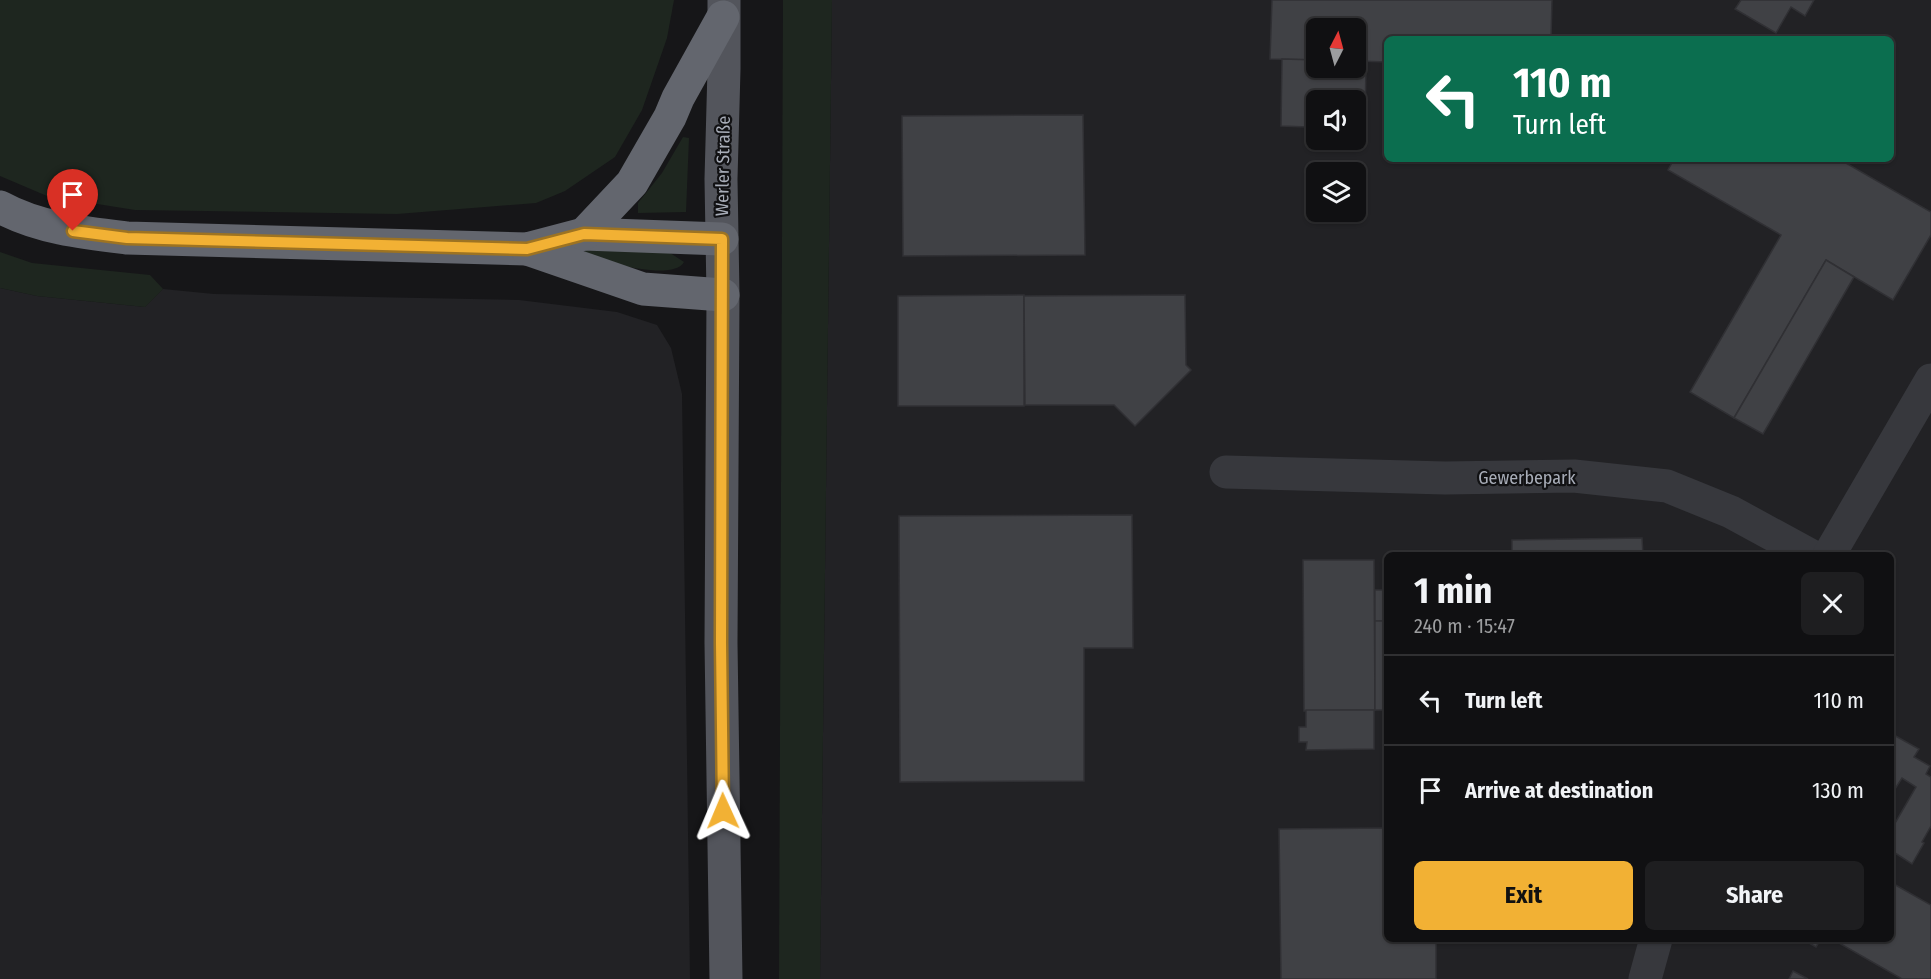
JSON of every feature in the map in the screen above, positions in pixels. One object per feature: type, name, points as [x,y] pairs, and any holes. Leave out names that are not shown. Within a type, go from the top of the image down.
[{"type":"highway","points":[[584,234],[632,183],[670,117],[724,8]]},
{"type":"highway","points":[[0,207],[14,214],[73,231],[127,238],[527,249],[584,234],[722,239]]},
{"type":"highway","points":[[527,249],[643,289],[723,295]]},
{"type":"main road","name":"Werler Straße","points":[[724,8],[721,643],[726,979]]},
{"type":"street","points":[[1831,552],[1931,380]]},
{"type":"street","name":"Gewerbepark","points":[[1226,472],[1445,478],[1574,476],[1667,486],[1731,512],[1804,552]]},
{"type":"street","points":[[1645,979],[1655,942]]},
{"type":"shaded area","points":[[0,0],[674,0],[667,38],[642,110],[615,157],[565,191],[536,203],[397,214],[135,210],[47,196],[0,176]]},
{"type":"shaded area","points":[[783,0],[832,0],[820,979],[779,979]]},
{"type":"shaded area","points":[[832,0],[1931,0],[1931,979],[820,979]]},
{"type":"shaded area","points":[[683,137],[689,138],[686,212],[638,213],[638,203],[662,173]]},
{"type":"shaded area","points":[[587,249],[667,251],[684,262],[677,268],[667,270],[622,266],[585,257],[583,253]]},
{"type":"shaded area","points":[[0,252],[32,263],[150,275],[163,289],[145,307],[37,296],[0,288]]},
{"type":"shaded area","points":[[0,288],[37,296],[145,307],[163,289],[214,294],[519,300],[617,312],[657,325],[671,348],[682,394],[690,979],[0,979]]},
{"type":"building","points":[[1272,0],[1552,0],[1551,36],[1384,36],[1384,62],[1366,61],[1366,18],[1306,18],[1306,60],[1270,59]]},
{"type":"building","points":[[1741,0],[1814,0],[1805,16],[1791,7],[1776,33],[1735,9]]},
{"type":"building","points":[[1282,59],[1306,60],[1306,78],[1366,78],[1366,90],[1306,90],[1306,127],[1281,126]]},
{"type":"building","points":[[1083,115],[1085,255],[903,256],[902,116]]},
{"type":"building","points":[[1672,162],[1844,162],[1931,212],[1931,235],[1893,300],[1826,260],[1734,418],[1690,392],[1781,235],[1668,170]]},
{"type":"building","points":[[1826,260],[1854,277],[1763,434],[1734,418]]},
{"type":"building","points":[[1024,295],[1024,406],[898,406],[898,296]]},
{"type":"building","points":[[1185,295],[1186,365],[1191,370],[1135,426],[1114,405],[1025,405],[1024,296]]},
{"type":"building","points":[[1132,515],[1133,648],[1084,648],[1084,781],[900,782],[899,516]]},
{"type":"building","points":[[1642,538],[1643,552],[1512,552],[1512,540]]},
{"type":"building","points":[[1303,560],[1374,560],[1375,710],[1304,711]]},
{"type":"building","points":[[1375,590],[1384,590],[1384,621],[1375,621]]},
{"type":"building","points":[[1375,621],[1384,621],[1384,710],[1375,710]]},
{"type":"building","points":[[1306,710],[1374,710],[1374,749],[1306,750],[1307,742],[1299,742],[1299,727],[1306,727]]},
{"type":"building","points":[[1894,735],[1919,749],[1914,757],[1930,766],[1926,774],[1931,777],[1931,826],[1912,864],[1894,852],[1894,825],[1916,787],[1902,778],[1895,789]]},
{"type":"building","points":[[1384,828],[1384,942],[1436,942],[1436,979],[1281,979],[1279,829]]},
{"type":"building","points":[[1894,884],[1931,905],[1931,979],[1902,979],[1837,942],[1894,942]]},
{"type":"building","points":[[1807,942],[1819,942],[1816,947]]},
{"type":"building","points":[[1793,971],[1808,979],[1789,979]]},
{"type":"route","points":[[73,231],[127,238],[527,249],[584,234],[722,239],[723,811]]}]
